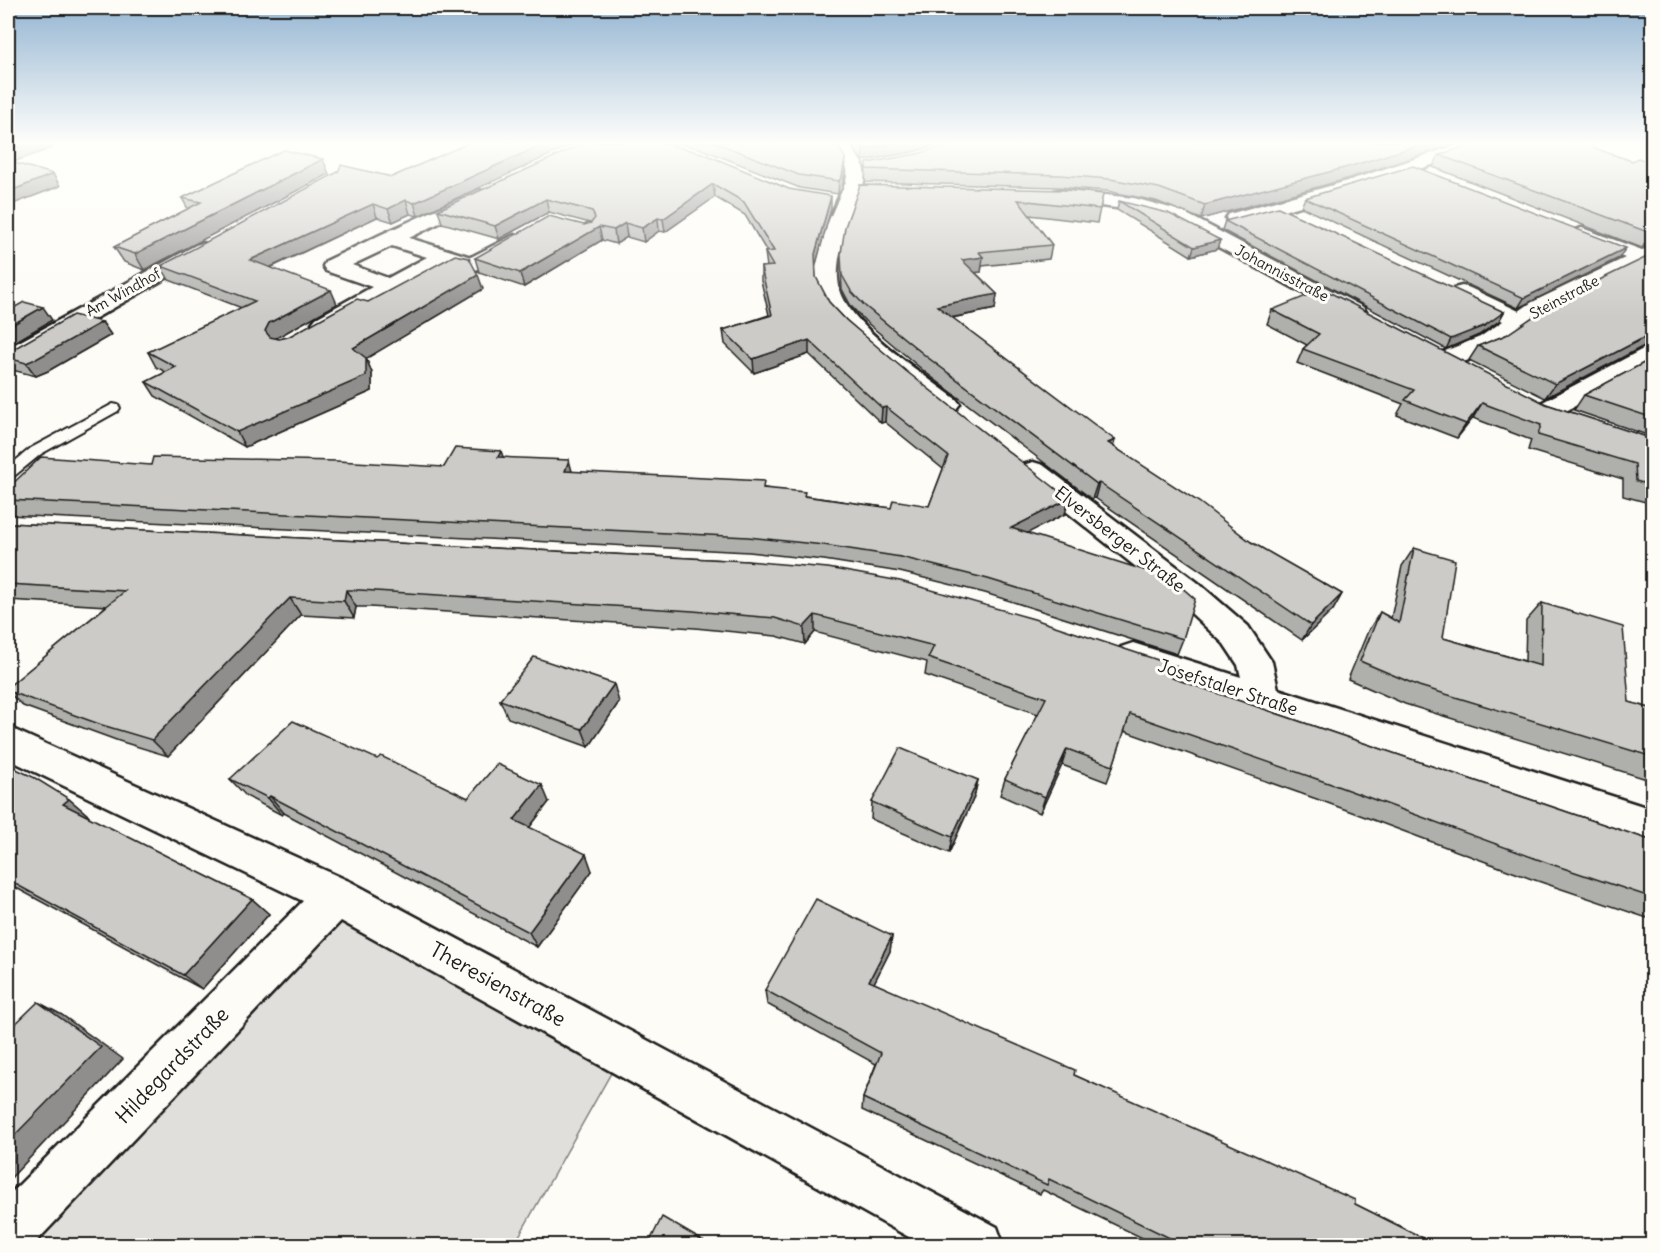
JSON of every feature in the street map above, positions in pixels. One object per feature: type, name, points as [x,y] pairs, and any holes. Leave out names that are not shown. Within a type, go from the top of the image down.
[{"type":"street","points":[[390,286],[334,266],[468,200]]},
{"type":"street","points":[[850,200],[833,241],[828,268],[830,290],[839,310],[864,335],[971,423]]},
{"type":"street","name":"Johannisstraße","points":[[1111,200],[1174,215],[1372,321]]},
{"type":"street","points":[[1199,228],[1300,200]]},
{"type":"street","points":[[1278,207],[1310,222]]},
{"type":"street","points":[[1565,227],[1649,257]]},
{"type":"street","points":[[389,238],[473,264],[530,231]]},
{"type":"street","name":"Am Windhof","points":[[8,358],[100,304],[224,238]]},
{"type":"street","points":[[307,333],[445,256]]},
{"type":"street","name":"Steinstraße","points":[[1444,360],[1488,342],[1540,307],[1649,257]]},
{"type":"street","points":[[1447,286],[1521,321]]},
{"type":"street","points":[[1423,349],[1471,374]]},
{"type":"street","points":[[1576,422],[1536,406],[1653,354]]},
{"type":"street","name":"Elversberger Straße","points":[[1018,459],[1186,590],[1236,635],[1255,662],[1262,698]]},
{"type":"street","name":"Josefstaler Straße","points":[[1105,646],[1653,826]]},
{"type":"street","name":"Theresienstraße","points":[[8,742],[336,896],[978,1245]]},
{"type":"street","name":"Hildegardstraße","points":[[8,1233],[336,896]]},
{"type":"lane","points":[[8,474],[36,451],[113,408]]},
{"type":"shaded area","points":[[332,908],[615,1066],[514,1245],[10,1246]]},
{"type":"building","points":[[194,200],[241,200],[135,254],[114,247],[201,202]]},
{"type":"building","points":[[284,200],[405,200],[388,209],[373,204],[250,260],[331,290],[269,323],[265,331],[270,337],[279,339],[288,337],[357,299],[368,302],[455,255],[469,258],[478,275],[353,348],[366,358],[366,376],[237,432],[146,382],[176,367],[148,352],[255,301],[161,266]]},
{"type":"building","points":[[459,200],[543,200],[495,226],[438,210]]},
{"type":"building","points":[[552,200],[689,200],[663,219],[658,218],[642,228],[625,223],[614,230],[599,227],[520,273],[475,258],[549,216],[584,225],[591,223],[595,218],[592,211]]},
{"type":"building","points":[[741,200],[830,200],[815,254],[816,277],[829,302],[846,320],[906,371],[1069,499],[1011,528],[1172,579],[1195,599],[1183,639],[988,579],[901,557],[824,545],[748,537],[8,500],[8,488],[41,457],[151,465],[153,457],[337,461],[444,467],[455,448],[501,451],[498,457],[569,460],[565,471],[764,481],[763,488],[805,492],[804,496],[891,508],[893,500],[929,506],[948,456],[886,407],[882,408],[809,340],[753,359],[723,330],[772,315],[761,267],[773,266],[765,252],[774,251]]},
{"type":"building","points":[[854,200],[1018,200],[1052,245],[979,252],[983,257],[962,260],[997,294],[937,306],[1115,440],[1108,443],[1199,502],[1251,542],[1342,594],[1311,625],[1099,483],[1097,484],[927,357],[865,306],[851,291],[842,275],[841,254],[845,227]]},
{"type":"building","points":[[1022,200],[1102,200],[1100,209]]},
{"type":"building","points":[[1193,200],[1222,200],[1205,205]]},
{"type":"building","points":[[1310,200],[1503,200],[1626,248],[1524,298]]},
{"type":"building","points":[[1562,200],[1653,200],[1653,234]]},
{"type":"building","points":[[1119,201],[1168,213],[1220,240],[1194,247]]},
{"type":"building","points":[[1278,207],[1504,312],[1484,326],[1451,339],[1225,221]]},
{"type":"building","points":[[1653,254],[1653,333],[1555,384],[1478,346],[1506,335],[1558,300]]},
{"type":"building","points":[[1323,289],[1546,404],[1653,439],[1653,486],[1636,481],[1635,464],[1538,435],[1541,425],[1482,403],[1466,424],[1405,400],[1414,390],[1303,349],[1319,334],[1272,310]]},
{"type":"building","points":[[24,302],[43,307],[8,327],[8,311]]},
{"type":"building","points":[[73,315],[102,322],[26,363],[8,358],[8,352]]},
{"type":"building","points":[[1653,358],[1653,418],[1584,395]]},
{"type":"building","points":[[8,523],[747,561],[828,568],[900,581],[1034,619],[1176,666],[1172,678],[1653,841],[1653,898],[1548,863],[1130,714],[1113,766],[1067,749],[1045,797],[1005,779],[1046,698],[928,658],[934,646],[815,615],[804,627],[775,618],[693,611],[360,590],[346,590],[344,601],[290,598],[152,740],[102,725],[8,691],[8,687],[125,591],[8,584]]},
{"type":"building","points":[[1414,548],[1455,560],[1443,638],[1541,666],[1542,603],[1623,627],[1629,702],[1653,709],[1653,757],[1419,686],[1360,661],[1380,612],[1399,623]]},
{"type":"building","points":[[534,657],[614,684],[582,729],[500,700]]},
{"type":"building","points":[[293,721],[377,759],[381,756],[468,798],[497,764],[542,785],[514,820],[586,854],[529,932],[270,796],[268,798],[230,779]]},
{"type":"building","points":[[900,748],[978,780],[952,837],[872,802]]},
{"type":"building","points":[[8,765],[69,799],[63,804],[252,899],[183,975],[8,880]]},
{"type":"building","points":[[816,899],[892,936],[869,981],[1075,1070],[1074,1075],[1355,1200],[1355,1204],[1437,1245],[1184,1245],[1049,1179],[1047,1185],[863,1098],[881,1053],[765,990]]},
{"type":"building","points":[[38,1002],[101,1047],[8,1142],[8,1031]]},
{"type":"building","points":[[662,1217],[710,1245],[648,1245]]}]
